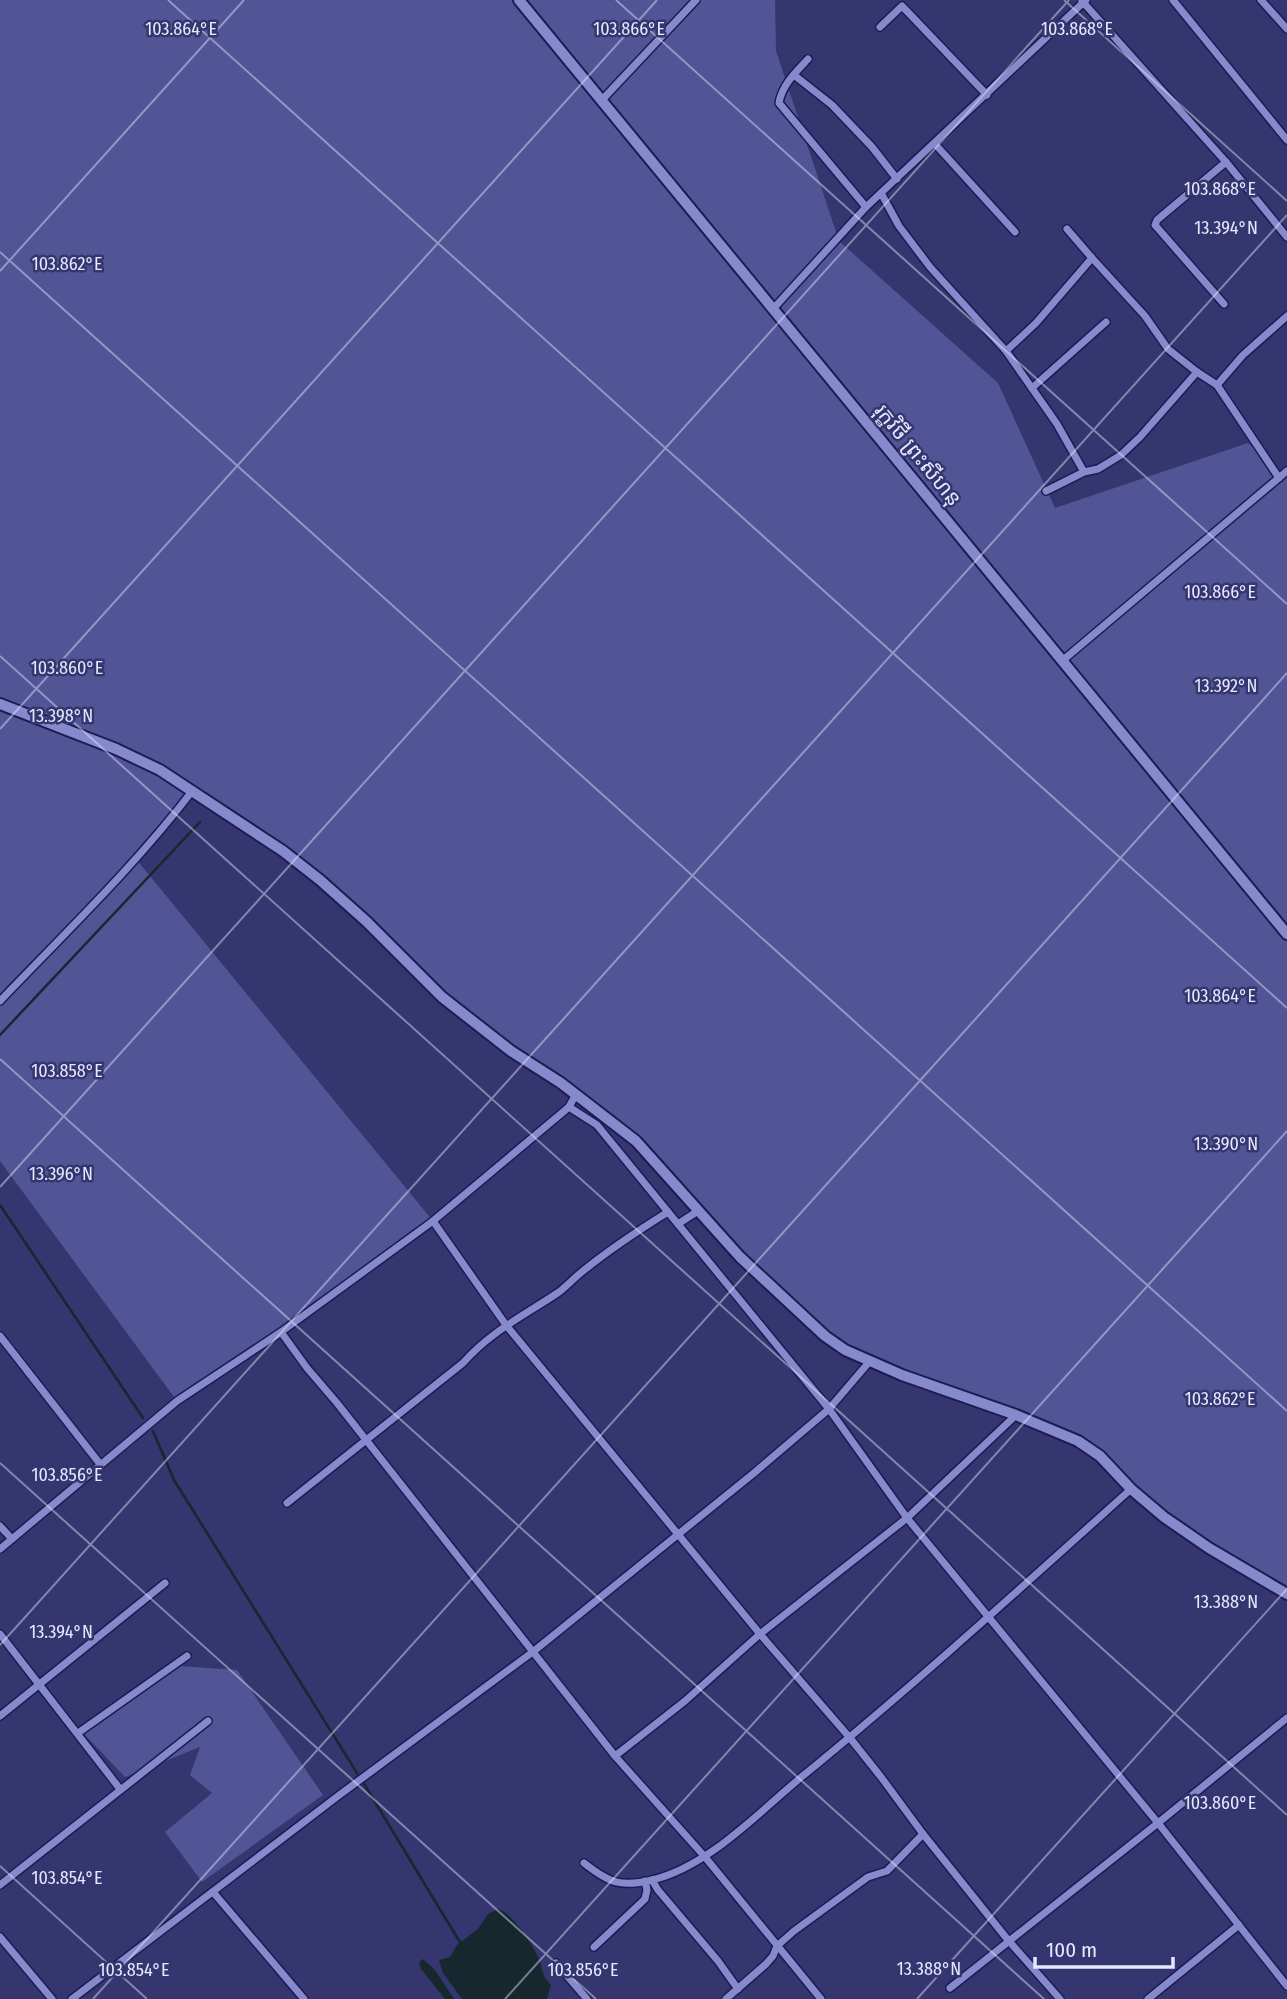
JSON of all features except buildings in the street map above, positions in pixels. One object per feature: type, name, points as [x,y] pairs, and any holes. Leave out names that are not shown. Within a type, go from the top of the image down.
[{"type":"main road","name":"រុក្ខវិថី ព្រះសីហនុ","points":[[519,0],[1287,934]]},
{"type":"main road","points":[[0,704],[116,749],[160,770],[283,851],[366,922],[442,997],[511,1051],[576,1094],[636,1141],[740,1257],[825,1336],[845,1350],[1078,1441],[1100,1456],[1131,1489],[1164,1517],[1209,1548],[1287,1594]]},
{"type":"street","points":[[601,101],[696,0]]},
{"type":"street","points":[[1173,0],[1287,140]]},
{"type":"street","points":[[1261,0],[1287,29]]},
{"type":"street","points":[[773,309],[866,207],[1084,1],[1226,162],[1287,237]]},
{"type":"street","points":[[880,27],[900,3],[987,95]]},
{"type":"street","points":[[808,59],[794,75],[780,99],[781,106],[866,207]]},
{"type":"street","points":[[794,75],[832,105],[872,147],[897,179]]},
{"type":"street","points":[[935,144],[1015,232]]},
{"type":"street","points":[[1224,304],[1155,225],[1157,220],[1226,162]]},
{"type":"street","points":[[881,193],[899,226],[930,267],[1006,351],[1057,424],[1084,472]]},
{"type":"street","points":[[1067,229],[1145,316],[1168,349],[1217,385],[1279,478]]},
{"type":"street","points":[[1006,351],[1036,323],[1093,258]]},
{"type":"street","points":[[1217,385],[1243,355],[1287,316]]},
{"type":"street","points":[[1032,388],[1106,322]]},
{"type":"street","points":[[1046,491],[1084,472],[1098,469],[1130,447],[1197,372]]},
{"type":"street","points":[[1062,661],[1287,471]]},
{"type":"street","points":[[0,1001],[78,922],[160,832],[193,790]]},
{"type":"street","points":[[0,1549],[177,1401],[281,1332],[433,1221],[569,1107],[576,1094]]},
{"type":"street","points":[[569,1107],[597,1125],[678,1224],[829,1409],[906,1518],[989,1616],[1287,1986]]},
{"type":"street","points":[[678,1224],[698,1211]]},
{"type":"street","points":[[287,1503],[455,1370],[478,1346],[559,1292],[584,1269],[628,1237],[668,1212]]},
{"type":"street","points":[[433,1221],[506,1325],[676,1534],[850,1738],[1008,1940],[1060,1999]]},
{"type":"street","points":[[281,1332],[615,1756],[705,1857],[821,1999]]},
{"type":"street","points":[[0,1336],[100,1464]]},
{"type":"street","points":[[72,1999],[338,1796],[534,1651],[829,1409],[870,1361]]},
{"type":"street","points":[[615,1756],[685,1701],[760,1634],[906,1518],[1016,1415]]},
{"type":"street","points":[[584,1863],[603,1879],[625,1884],[649,1881],[705,1857],[850,1738],[1131,1489]]},
{"type":"street","points":[[0,1526],[12,1539]]},
{"type":"street","points":[[0,1716],[165,1583]]},
{"type":"street","points":[[0,1634],[120,1789]]},
{"type":"street","points":[[78,1733],[187,1656]]},
{"type":"street","points":[[950,1988],[1287,1718]]},
{"type":"street","points":[[0,1885],[208,1721]]},
{"type":"street","points":[[726,1999],[766,1964],[778,1946],[794,1931],[868,1877],[887,1871],[923,1834]]},
{"type":"street","points":[[594,1947],[645,1899],[649,1881]]},
{"type":"street","points":[[649,1881],[718,1961],[738,1989]]},
{"type":"street","points":[[213,1892],[304,1999]]},
{"type":"street","points":[[1148,1999],[1239,1925]]},
{"type":"street","points":[[0,1937],[52,1999]]},
{"type":"street","points":[[556,1963],[587,1999]]},
{"type":"shaded area","points":[[0,0],[775,0],[776,51],[839,241],[998,383],[1055,508],[1248,443],[1287,477],[1287,1594],[1209,1548],[1078,1441],[845,1350],[740,1257],[636,1141],[442,997],[320,880],[193,790],[136,859],[433,1221],[281,1332],[177,1401],[0,1161]]},
{"type":"shaded area","points":[[179,1666],[237,1670],[323,1795],[202,1882],[165,1832],[212,1793],[190,1775],[200,1747],[125,1777],[84,1734]]},
{"type":"shaded area","points":[[498,1909],[515,1922],[534,1949],[545,1978],[551,1985],[547,1999],[462,1999],[443,1973],[439,1960],[450,1957],[457,1945],[478,1929],[488,1914]]},
{"type":"shaded area","points":[[423,1959],[435,1970],[454,1999],[445,1999],[421,1969],[419,1963]]},
{"type":"waterway","points":[[0,1035],[200,822]]},
{"type":"waterway","points":[[0,1205],[143,1418]]},
{"type":"waterway","points":[[153,1431],[174,1480],[461,1944]]}]
